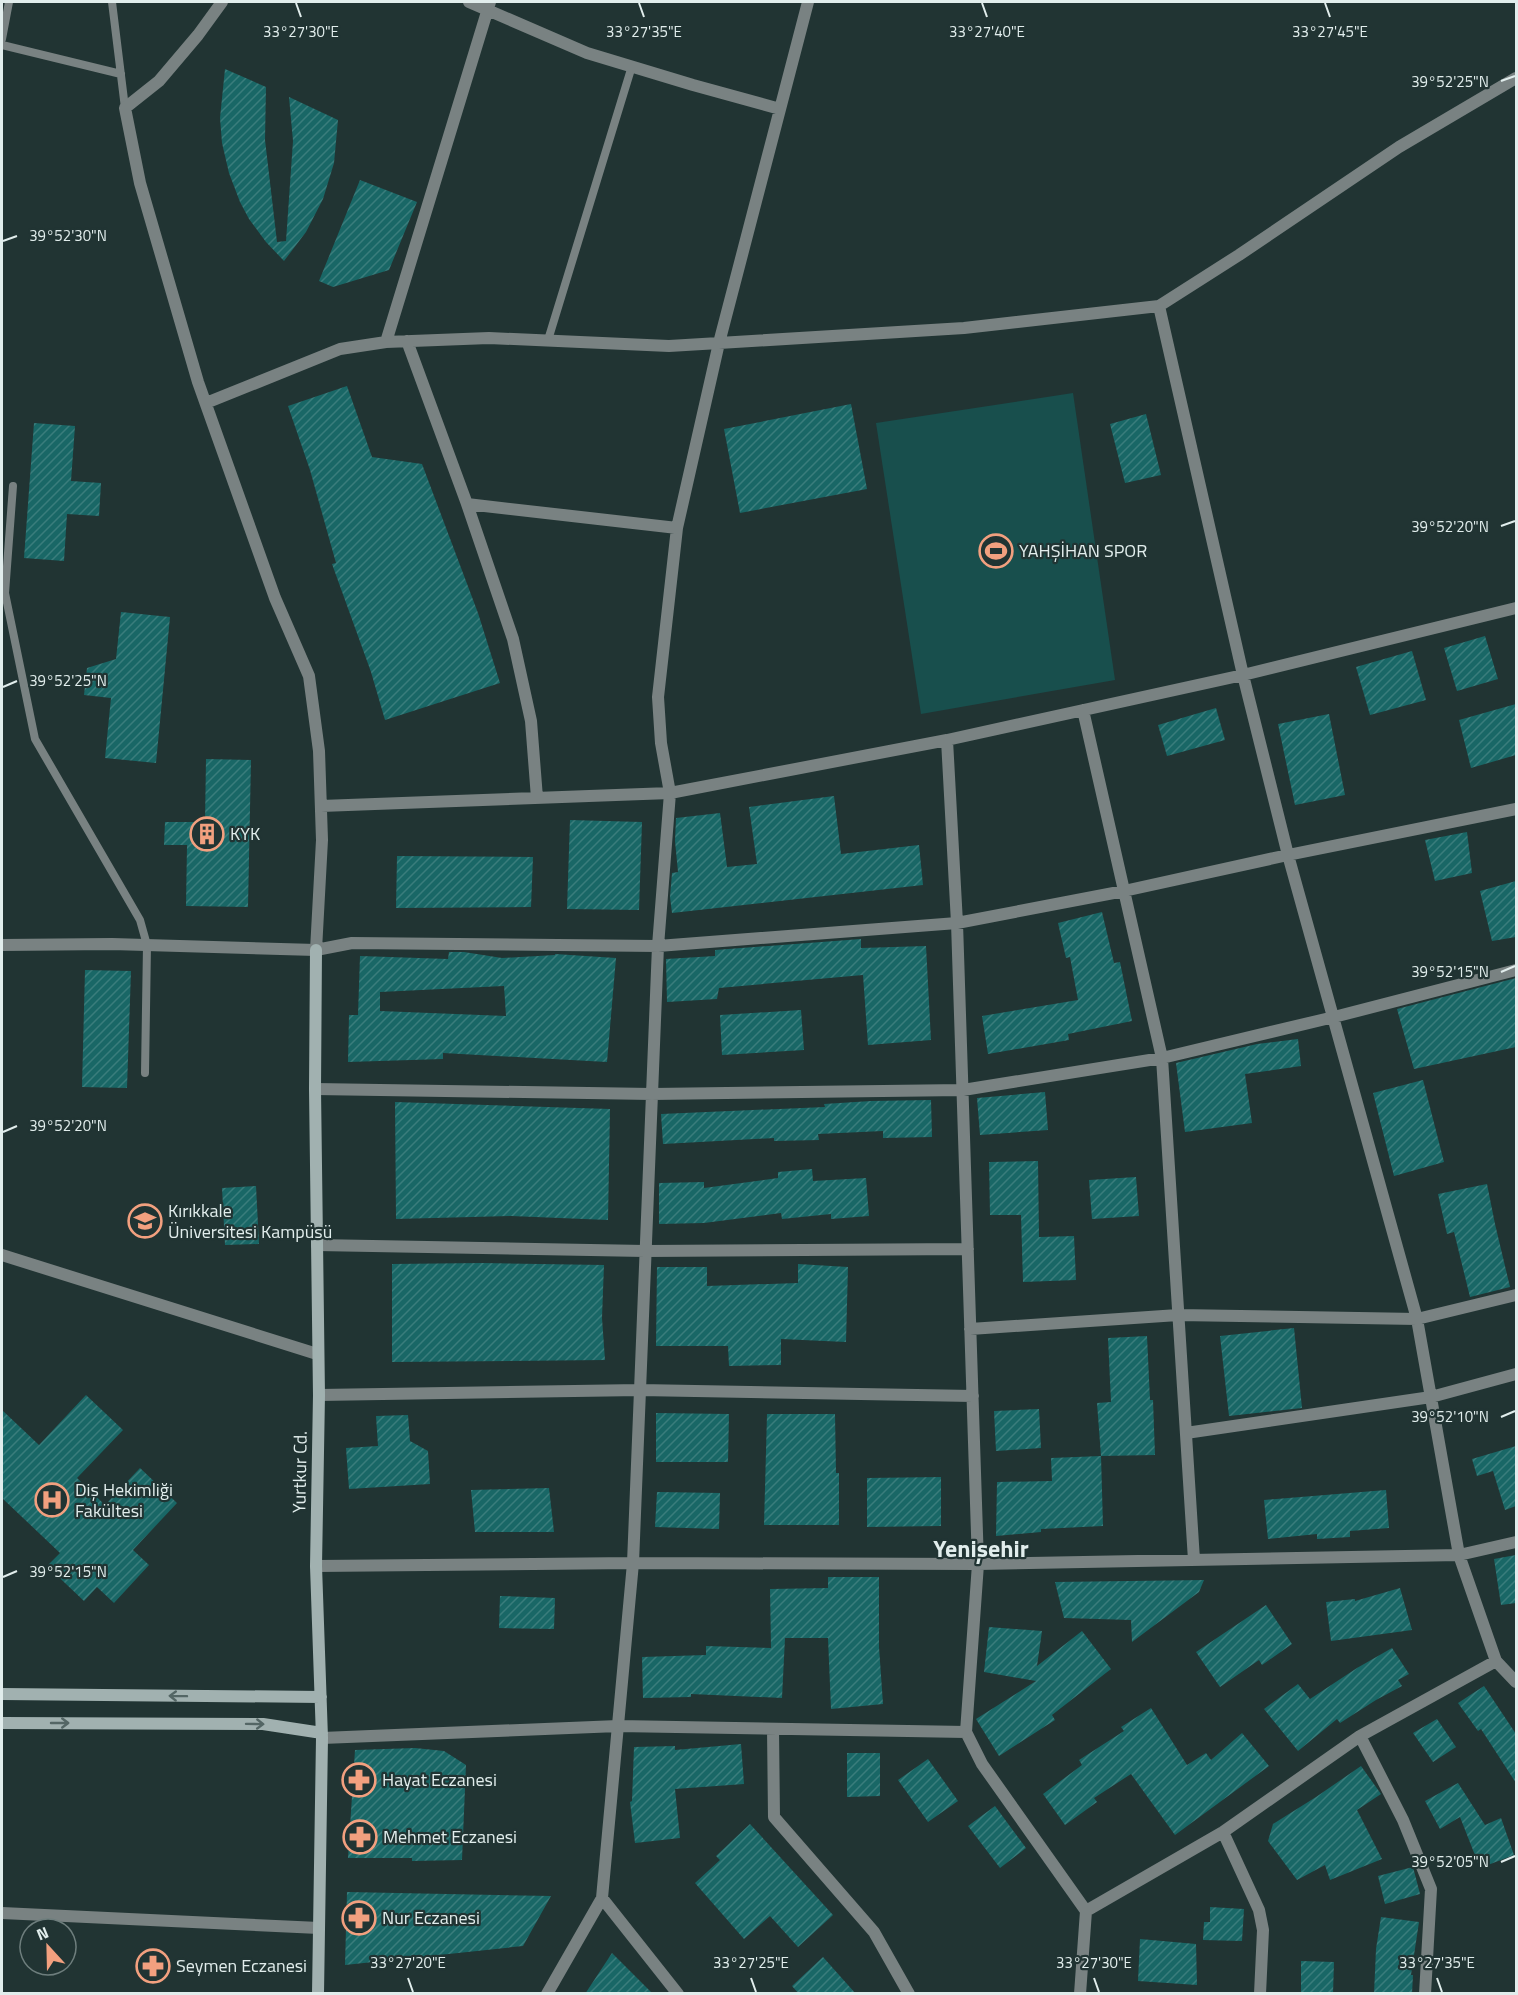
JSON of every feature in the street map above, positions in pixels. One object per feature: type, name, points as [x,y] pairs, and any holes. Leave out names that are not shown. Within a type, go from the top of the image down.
[{"type":"street","points":[[222,2],[198,35],[159,81],[125,108],[140,183],[206,403],[275,598],[309,676],[319,751],[322,840],[316,950]]},
{"type":"street","points":[[469,2],[489,6],[587,53],[780,109]]},
{"type":"street","points":[[547,1994],[602,1898],[633,1563],[658,946],[670,793],[661,743],[658,697],[677,528],[718,343],[808,2]]},
{"type":"street","points":[[386,342],[489,6]]},
{"type":"street","points":[[206,403],[340,349],[386,342],[489,338],[669,346],[964,328],[1159,306],[1399,147],[1516,78]]},
{"type":"street","points":[[1159,306],[1243,675],[1288,855],[1417,1319],[1459,1555],[1496,1661],[1516,1682]]},
{"type":"street","points":[[407,341],[467,504],[513,639],[531,721],[537,798]]},
{"type":"street","points":[[467,504],[677,528]]},
{"type":"street","points":[[321,806],[670,793],[947,740],[1243,675],[1516,608]]},
{"type":"street","points":[[1083,710],[1162,1058],[1194,1560]]},
{"type":"street","points":[[947,740],[957,923],[978,1564],[966,1732],[982,1764],[1086,1911],[1080,1994]]},
{"type":"street","points":[[2,945],[147,945],[316,950],[351,943],[658,946],[957,923],[1124,891],[1516,809]]},
{"type":"street","name":"Yurtkur Cd.","points":[[316,950],[316,1245],[319,1395],[316,1566],[322,1736],[318,1994]]},
{"type":"street","points":[[315,1089],[652,1094],[963,1090],[1162,1058],[1516,970]]},
{"type":"street","points":[[316,1245],[645,1251],[968,1249]]},
{"type":"street","points":[[2,1255],[317,1354]]},
{"type":"street","points":[[970,1329],[1178,1315],[1417,1319],[1516,1295]]},
{"type":"street","points":[[1186,1433],[1431,1397],[1516,1374]]},
{"type":"street","points":[[319,1395],[640,1390],[973,1396]]},
{"type":"street","points":[[316,1566],[633,1563],[978,1564],[1459,1555],[1516,1542]]},
{"type":"street","points":[[1086,1911],[1223,1833],[1360,1736],[1496,1661]]},
{"type":"street","points":[[2,1694],[321,1697]]},
{"type":"street","points":[[2,1723],[263,1724],[322,1736],[618,1726],[966,1732]]},
{"type":"street","points":[[773,1729],[774,1817],[874,1932],[903,1991]]},
{"type":"street","points":[[1360,1736],[1403,1820],[1431,1890],[1425,1994]]},
{"type":"street","points":[[1223,1833],[1259,1910],[1263,1930],[1260,1994]]},
{"type":"street","points":[[602,1898],[678,1994]]},
{"type":"street","points":[[2,1913],[319,1928]]},
{"type":"lane","points":[[2,39],[9,2]]},
{"type":"lane","points":[[112,2],[125,108]]},
{"type":"lane","points":[[2,45],[121,74]]},
{"type":"lane","points":[[548,340],[632,66]]},
{"type":"lane","points":[[13,486],[5,593],[35,739],[140,920],[147,945],[145,1073]]},
{"type":"shaded area","name":"YAHŞİHAN SPOR","points":[[1073,393],[1115,680],[921,714],[876,423]]},
{"type":"building","points":[[225,69],[266,87],[265,140],[277,242],[286,241],[293,141],[289,97],[338,120],[334,163],[323,199],[306,232],[284,261],[249,219],[229,173],[222,143],[220,118]]},
{"type":"building","points":[[360,180],[417,202],[389,270],[333,287],[319,281]]},
{"type":"building","points":[[347,386],[372,457],[422,464],[478,613],[500,683],[385,720],[371,672],[332,564],[336,563],[310,470],[288,406]]},
{"type":"building","points":[[851,404],[867,489],[740,513],[724,429]]},
{"type":"building","points":[[1146,414],[1161,475],[1125,483],[1110,424]]},
{"type":"building","points":[[34,423],[75,426],[71,481],[101,483],[99,516],[67,514],[64,561],[24,558]]},
{"type":"building","points":[[121,612],[170,617],[156,763],[105,758],[111,698],[84,695],[87,668],[116,659]]},
{"type":"building","points":[[1485,636],[1498,679],[1457,691],[1444,648]]},
{"type":"building","points":[[1412,651],[1426,700],[1370,715],[1356,667]]},
{"type":"building","points":[[1516,704],[1516,755],[1471,768],[1459,720]]},
{"type":"building","points":[[1216,708],[1225,740],[1167,756],[1158,725]]},
{"type":"building","points":[[1329,714],[1345,795],[1295,805],[1278,724]]},
{"type":"building","name":"KYK","points":[[206,759],[251,760],[248,907],[186,906],[187,845],[164,845],[165,822],[205,822]]},
{"type":"building","points":[[834,796],[841,854],[919,845],[923,885],[672,913],[670,897],[672,873],[678,872],[675,841],[676,818],[720,813],[727,867],[757,864],[749,807]]},
{"type":"building","points":[[570,820],[642,822],[639,910],[567,909]]},
{"type":"building","points":[[1467,832],[1472,873],[1435,881],[1425,840]]},
{"type":"building","points":[[397,856],[533,857],[531,907],[396,908]]},
{"type":"building","points":[[1516,881],[1516,937],[1492,941],[1480,891]]},
{"type":"building","points":[[1102,912],[1114,963],[1120,962],[1132,1021],[1068,1034],[1069,1040],[988,1054],[982,1016],[1078,1000],[1070,957],[1066,958],[1058,923]]},
{"type":"building","points":[[861,939],[861,948],[926,946],[931,1040],[868,1045],[863,975],[719,988],[717,999],[667,1002],[666,959],[715,956],[715,950]]},
{"type":"building","points":[[449,952],[502,958],[555,954],[616,958],[607,1062],[443,1053],[443,1059],[348,1062],[349,1015],[358,1015],[360,956],[448,959]],"holes":[[[504,986],[506,1016],[380,1011],[380,992]]]},
{"type":"building","points":[[85,970],[131,971],[127,1088],[82,1087]]},
{"type":"building","points":[[1516,978],[1516,1047],[1414,1069],[1397,1009]]},
{"type":"building","points":[[801,1010],[804,1050],[722,1055],[720,1015]]},
{"type":"building","points":[[1298,1039],[1301,1066],[1245,1074],[1252,1123],[1185,1132],[1176,1063],[1257,1044]]},
{"type":"building","points":[[1423,1080],[1444,1162],[1394,1176],[1373,1093]]},
{"type":"building","points":[[1045,1092],[1048,1130],[980,1135],[977,1098]]},
{"type":"building","points":[[931,1100],[932,1137],[883,1138],[883,1131],[818,1134],[819,1140],[774,1141],[774,1138],[663,1144],[661,1114],[825,1107],[824,1104],[871,1101]]},
{"type":"building","points":[[395,1102],[610,1109],[608,1220],[511,1216],[396,1219]]},
{"type":"building","points":[[1038,1161],[1039,1237],[1074,1236],[1076,1280],[1023,1282],[1021,1215],[990,1215],[989,1162]]},
{"type":"building","points":[[812,1169],[813,1181],[866,1178],[869,1216],[831,1219],[831,1214],[782,1219],[781,1213],[704,1223],[659,1224],[659,1183],[704,1182],[704,1188],[778,1178],[778,1172]]},
{"type":"building","points":[[1136,1177],[1139,1216],[1092,1219],[1089,1180]]},
{"type":"building","points":[[1487,1184],[1510,1287],[1470,1297],[1454,1232],[1447,1234],[1438,1194]]},
{"type":"building","points":[[256,1186],[259,1244],[225,1245],[222,1188]]},
{"type":"building","points":[[392,1264],[604,1265],[602,1318],[605,1360],[392,1362]]},
{"type":"building","points":[[798,1264],[848,1267],[846,1342],[781,1339],[781,1365],[729,1366],[728,1346],[656,1346],[657,1267],[707,1267],[707,1286],[798,1283]]},
{"type":"building","points":[[1294,1328],[1302,1408],[1229,1416],[1220,1336]]},
{"type":"building","points":[[1147,1336],[1155,1455],[1101,1456],[1097,1403],[1111,1402],[1108,1338]]},
{"type":"building","name":"Diş Hekimliği Fakültesi","points":[[86,1395],[123,1430],[77,1478],[105,1505],[140,1468],[177,1503],[133,1550],[149,1565],[114,1603],[97,1587],[84,1601],[47,1566],[60,1553],[2,1498],[2,1410],[39,1445]]},
{"type":"building","points":[[1039,1409],[1041,1448],[996,1451],[994,1411]]},
{"type":"building","points":[[656,1413],[729,1414],[728,1462],[656,1462]]},
{"type":"building","points":[[767,1414],[835,1414],[836,1473],[839,1473],[839,1525],[764,1525]]},
{"type":"building","points":[[408,1415],[410,1441],[428,1451],[430,1484],[349,1489],[346,1448],[378,1446],[376,1416]]},
{"type":"building","points":[[1516,1446],[1516,1506],[1505,1510],[1493,1471],[1477,1476],[1472,1459]]},
{"type":"building","points":[[1101,1456],[1103,1526],[1041,1529],[1041,1532],[996,1536],[997,1482],[1052,1481],[1051,1458]]},
{"type":"building","points":[[941,1477],[941,1526],[867,1527],[867,1478]]},
{"type":"building","points":[[549,1488],[554,1532],[475,1532],[471,1490]]},
{"type":"building","points":[[1386,1490],[1389,1528],[1350,1531],[1350,1537],[1317,1539],[1317,1534],[1268,1539],[1264,1500]]},
{"type":"building","points":[[657,1492],[720,1493],[719,1529],[655,1527]]},
{"type":"building","points":[[1516,1555],[1516,1603],[1501,1605],[1494,1559]]},
{"type":"building","points":[[828,1577],[879,1577],[879,1647],[883,1704],[831,1709],[828,1638],[785,1638],[782,1698],[691,1694],[691,1697],[643,1698],[642,1657],[706,1655],[706,1646],[771,1648],[770,1589],[828,1588]]},
{"type":"building","points":[[1204,1580],[1199,1592],[1132,1642],[1131,1620],[1064,1618],[1055,1582]]},
{"type":"building","points":[[1400,1588],[1412,1630],[1331,1641],[1326,1602],[1355,1599],[1355,1601]]},
{"type":"building","points":[[500,1596],[555,1598],[554,1629],[499,1628]]},
{"type":"building","points":[[1266,1605],[1292,1644],[1262,1665],[1259,1660],[1220,1687],[1196,1652]]},
{"type":"building","points":[[989,1627],[1042,1631],[1037,1666],[1082,1631],[1111,1669],[1052,1715],[1055,1720],[999,1756],[976,1719],[1036,1681],[984,1672]]},
{"type":"building","points":[[1392,1648],[1409,1674],[1398,1680],[1402,1686],[1340,1723],[1337,1719],[1298,1751],[1264,1709],[1298,1684],[1310,1699]]},
{"type":"building","points":[[1484,1686],[1516,1734],[1516,1783],[1481,1729],[1478,1731],[1458,1703]]},
{"type":"building","points":[[1151,1708],[1187,1765],[1206,1753],[1211,1760],[1242,1733],[1269,1766],[1175,1835],[1131,1774],[1094,1798],[1097,1802],[1065,1825],[1043,1794],[1082,1765],[1079,1760],[1124,1731],[1121,1727]]},
{"type":"building","points":[[1437,1719],[1456,1747],[1433,1762],[1413,1733]]},
{"type":"building","points":[[741,1744],[744,1784],[675,1789],[680,1838],[635,1843],[630,1802],[632,1801],[634,1747],[675,1746],[675,1750]]},
{"type":"building","points":[[415,1748],[444,1751],[466,1765],[462,1860],[412,1861],[412,1858],[348,1858],[355,1750]]},
{"type":"building","points":[[847,1753],[880,1753],[880,1796],[847,1797]]},
{"type":"building","points":[[928,1759],[958,1801],[928,1822],[898,1780]]},
{"type":"building","points":[[1361,1766],[1381,1794],[1357,1810],[1382,1859],[1330,1880],[1325,1865],[1297,1880],[1268,1841],[1273,1824]]},
{"type":"building","points":[[1458,1783],[1485,1825],[1501,1818],[1514,1855],[1480,1868],[1460,1817],[1440,1829],[1425,1801]]},
{"type":"building","points":[[995,1806],[1026,1848],[1000,1868],[968,1826]]},
{"type":"building","points":[[750,1824],[833,1915],[798,1947],[770,1916],[744,1939],[695,1883],[720,1860],[716,1856]]},
{"type":"building","points":[[1413,1867],[1420,1894],[1385,1904],[1378,1876]]},
{"type":"building","points":[[347,1892],[551,1896],[523,1946],[345,1965]]},
{"type":"building","points":[[1210,1907],[1244,1909],[1242,1941],[1203,1940],[1204,1922],[1210,1922]]},
{"type":"building","points":[[1381,1917],[1419,1922],[1411,1975],[1413,1975],[1412,1994],[1374,1994],[1376,1949]]},
{"type":"building","points":[[1140,1939],[1196,1944],[1197,1985],[1138,1981]]},
{"type":"building","points":[[612,1953],[653,1994],[585,1994]]},
{"type":"building","points":[[823,1957],[856,1994],[799,1994],[792,1986]]},
{"type":"building","points":[[1301,1961],[1334,1962],[1333,1994],[1301,1994]]},
{"type":"place","name":"YAHŞİHAN SPOR","points":[[996,551]]},
{"type":"place","name":"KYK","points":[[207,834]]},
{"type":"place","name":"Kırıkkale Üniversitesi Kampüsü","points":[[145,1221]]},
{"type":"place","name":"Diş Hekimliği Fakültesi","points":[[52,1500]]},
{"type":"place","name":"Hayat Eczanesi","points":[[359,1780]]},
{"type":"place","name":"Mehmet Eczanesi","points":[[360,1837]]},
{"type":"place","name":"Nur Eczanesi","points":[[359,1918]]},
{"type":"place","name":"Seymen Eczanesi","points":[[153,1966]]},
{"type":"district","name":"Yenişehir","points":[[981,1549]]}]
